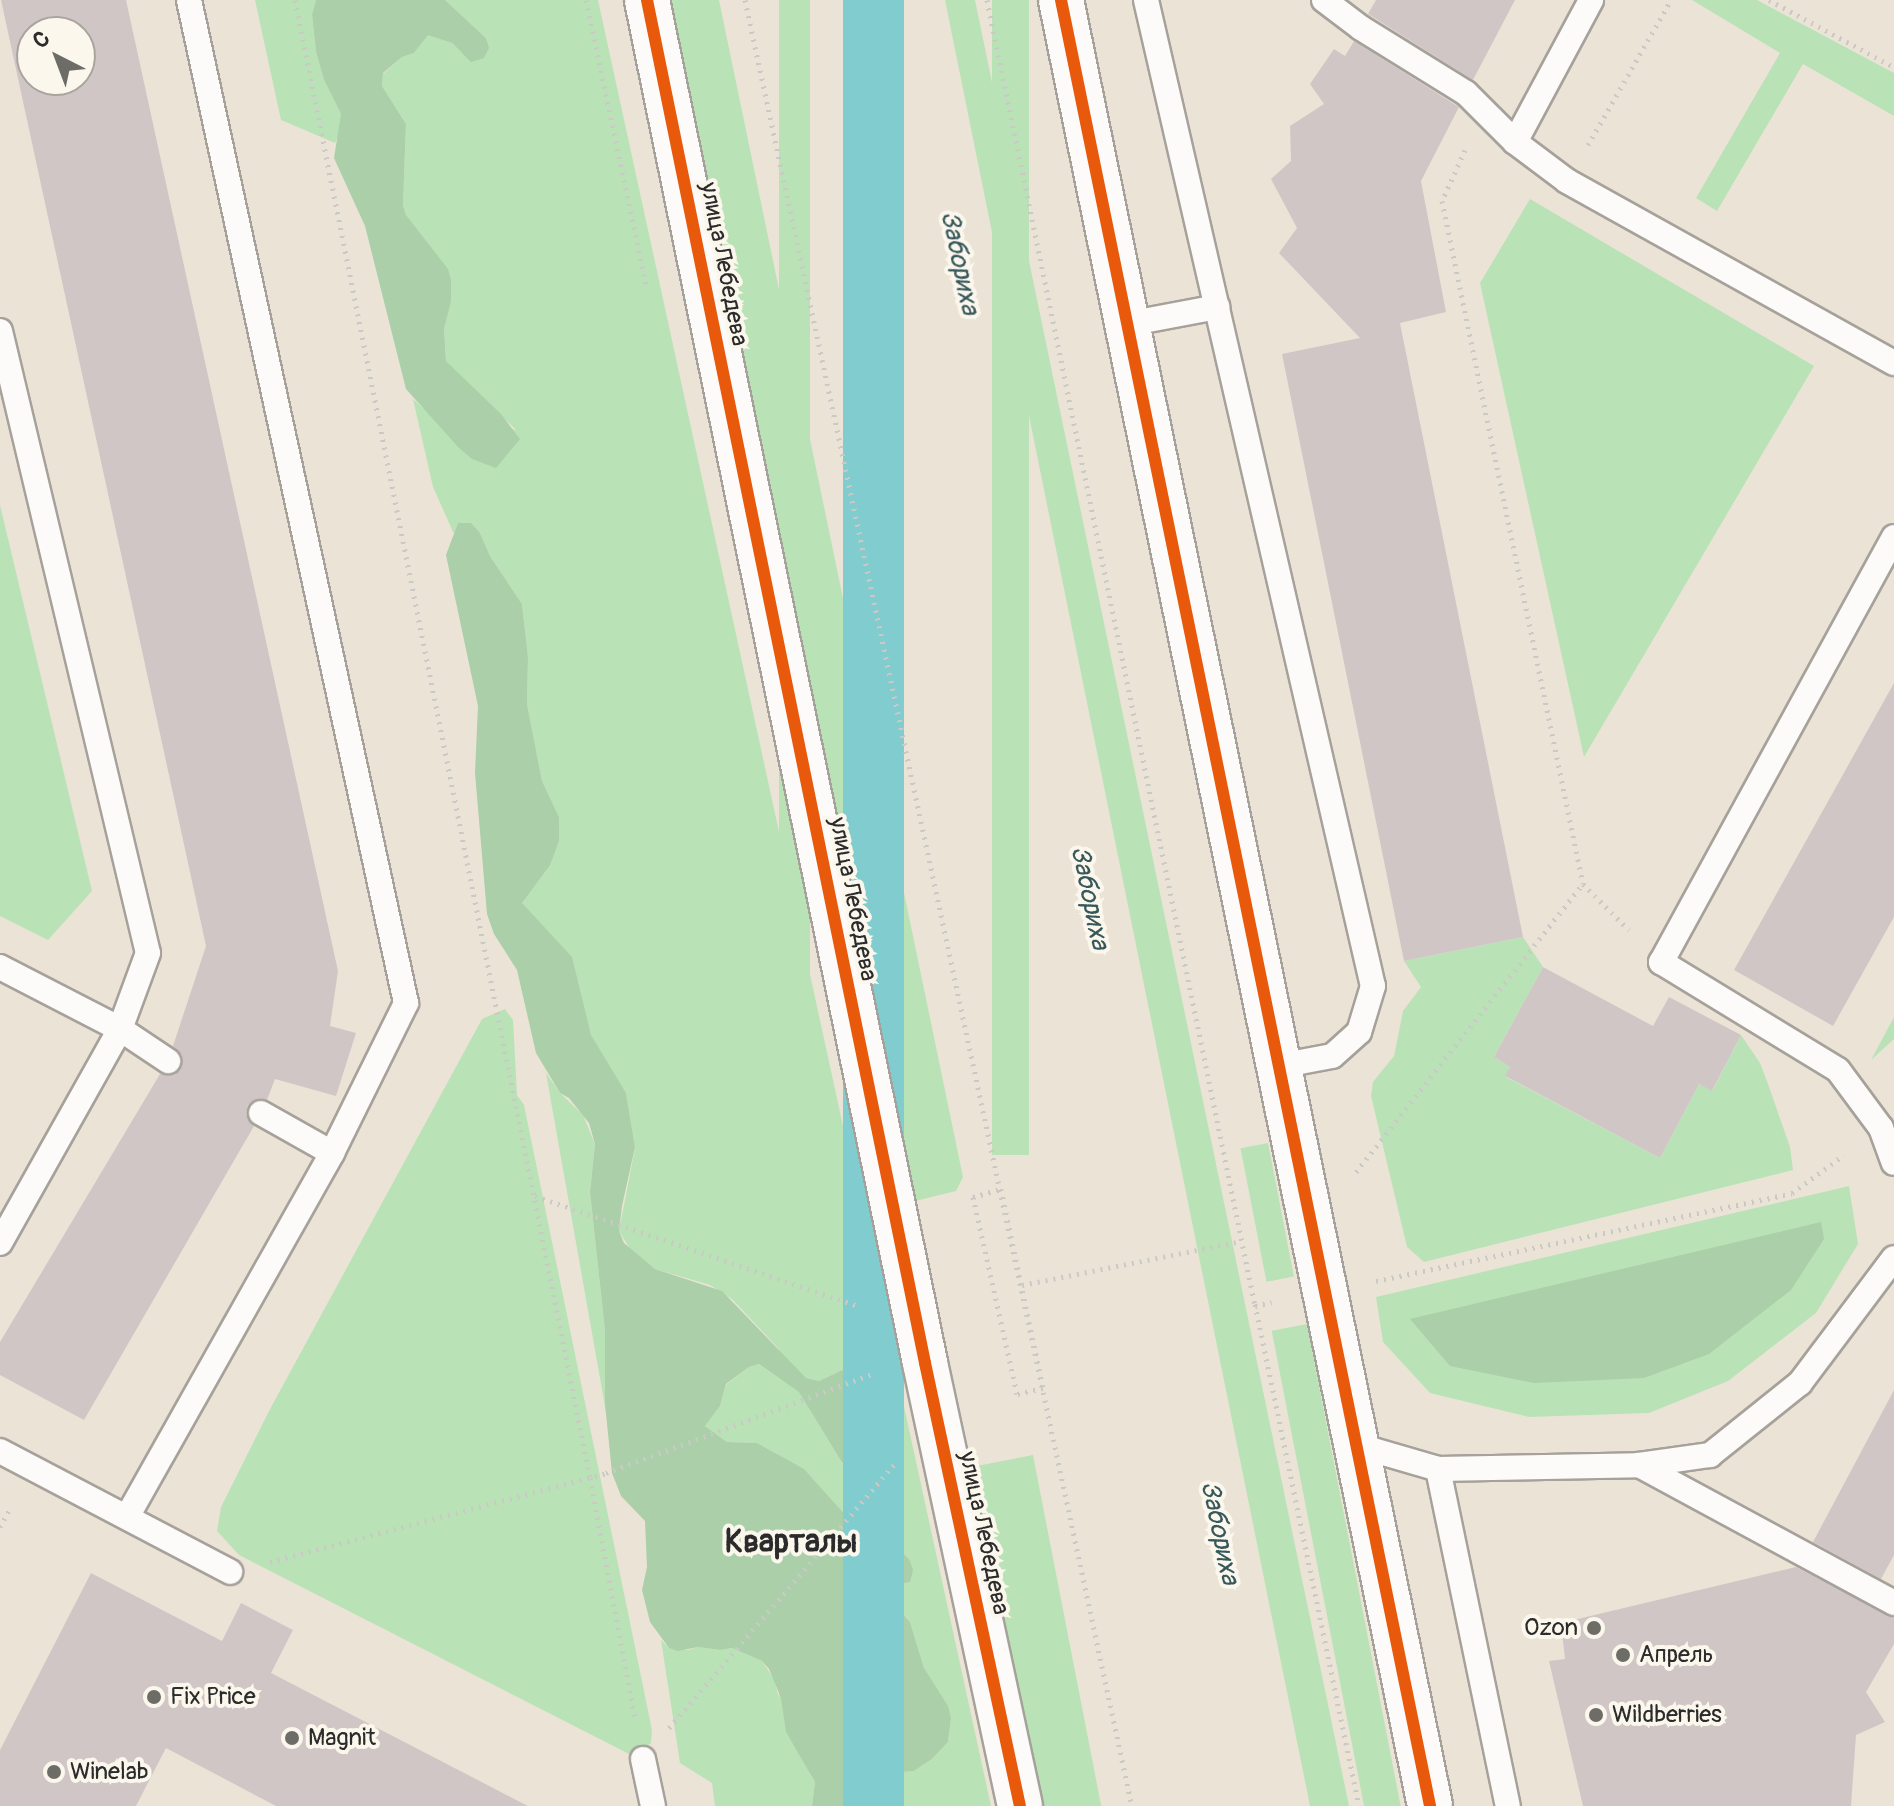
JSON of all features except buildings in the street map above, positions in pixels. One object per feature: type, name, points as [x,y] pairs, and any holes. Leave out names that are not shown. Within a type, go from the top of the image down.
[{"type":"street","name":"улица Лебедева","points":[[647,0],[925,1363],[1020,1806]]},
{"type":"street","points":[[1061,0],[1430,1806]]},
{"type":"lane","points":[[127,1517],[332,1153],[406,1003],[189,0]]},
{"type":"lane","points":[[1146,0],[1373,986],[1359,1032],[1332,1056],[1279,1066]]},
{"type":"lane","points":[[1324,0],[1361,28],[1466,93],[1515,142],[1567,181],[1894,363]]},
{"type":"lane","points":[[1515,142],[1591,0]]},
{"type":"lane","points":[[1127,324],[1217,307]]},
{"type":"lane","points":[[0,331],[148,953],[120,1029],[0,1243]]},
{"type":"lane","points":[[1894,537],[1661,962],[1838,1070],[1881,1128],[1894,1163]]},
{"type":"lane","points":[[0,967],[120,1029],[168,1061]]},
{"type":"lane","points":[[261,1113],[332,1153]]},
{"type":"lane","points":[[1356,1445],[1438,1469],[1639,1465],[1710,1455],[1800,1383],[1894,1258]]},
{"type":"lane","points":[[1856,1308],[1894,1287]]},
{"type":"lane","points":[[0,1451],[230,1572]]},
{"type":"lane","points":[[1639,1465],[1894,1603]]},
{"type":"lane","points":[[1438,1469],[1508,1806]]},
{"type":"lane","points":[[643,1759],[653,1806]]},
{"type":"path","points":[[295,0],[590,1478],[643,1759]]},
{"type":"path","points":[[745,0],[1043,1388]]},
{"type":"path","points":[[987,0],[1359,1806]]},
{"type":"path","points":[[1567,181],[1671,0]]},
{"type":"path","points":[[1769,0],[1894,67]]},
{"type":"path","points":[[1484,110],[1442,201],[1583,884],[1661,962]]},
{"type":"path","points":[[1353,1177],[1583,884]]},
{"type":"path","points":[[1255,1306],[1792,1193],[1881,1128]]},
{"type":"path","points":[[1227,1174],[1255,1306]]},
{"type":"path","points":[[1001,1189],[1132,1806]]},
{"type":"path","points":[[1001,1189],[973,1197],[1017,1394],[1043,1388]]},
{"type":"path","points":[[534,1196],[864,1307]]},
{"type":"path","points":[[1022,1285],[1242,1241]]},
{"type":"path","points":[[230,1572],[590,1478],[878,1372]]},
{"type":"path","points":[[643,1759],[897,1461]]},
{"type":"green space","points":[[255,0],[316,0],[312,16],[316,52],[324,80],[341,114],[342,127],[335,143],[281,120]]},
{"type":"green space","points":[[316,0],[445,0],[486,38],[489,48],[484,58],[471,62],[452,43],[428,35],[414,53],[402,57],[383,73],[382,86],[406,124],[403,205],[406,215],[448,269],[451,280],[451,302],[444,329],[446,361],[501,414],[520,439],[496,468],[472,459],[459,448],[406,389],[365,226],[334,158],[341,114],[324,80],[316,52],[312,15]]},
{"type":"green space","points":[[445,0],[598,0],[991,1806],[877,1806],[879,1781],[891,1773],[914,1771],[932,1759],[948,1742],[951,1718],[924,1668],[910,1622],[901,1612],[875,1605],[864,1593],[851,1571],[844,1547],[853,1543],[874,1566],[909,1559],[889,1539],[851,1521],[804,1469],[757,1443],[727,1442],[705,1426],[720,1406],[726,1385],[749,1367],[759,1364],[799,1392],[841,1461],[858,1478],[867,1484],[894,1482],[898,1446],[895,1418],[873,1383],[856,1365],[819,1381],[806,1378],[732,1299],[710,1285],[655,1269],[632,1252],[619,1231],[635,1148],[626,1093],[596,1047],[586,1023],[578,982],[522,903],[559,842],[559,817],[542,781],[527,704],[528,657],[522,604],[490,556],[480,533],[458,523],[454,534],[433,487],[413,399],[423,408],[516,430],[446,361],[444,329],[451,302],[426,245],[406,215],[403,205],[406,124],[382,86],[383,74],[402,57],[414,53],[428,34],[452,43],[462,53],[486,38]]},
{"type":"green space","points":[[647,0],[719,0],[963,1177],[956,1191],[899,1205]]},
{"type":"green space","points":[[779,0],[810,0],[810,1806],[779,1806]]},
{"type":"green space","points":[[945,0],[975,0],[1349,1806],[1310,1806]]},
{"type":"green space","points":[[992,0],[1029,0],[1029,1155],[992,1155]]},
{"type":"green space","points":[[1692,0],[1757,0],[1894,73],[1894,116],[1803,64],[1717,211],[1696,198],[1780,53]]},
{"type":"green space","points":[[1530,199],[1814,366],[1584,757],[1480,283]]},
{"type":"green space","points":[[0,505],[92,891],[48,940],[0,916]]},
{"type":"green space","points":[[458,523],[471,523],[480,533],[490,556],[522,604],[528,657],[527,704],[542,781],[559,817],[559,841],[550,865],[522,903],[572,957],[591,1035],[626,1093],[635,1147],[619,1231],[624,1243],[655,1269],[722,1291],[806,1378],[819,1381],[856,1364],[895,1418],[896,1471],[886,1492],[876,1492],[841,1461],[799,1392],[759,1364],[749,1367],[726,1384],[720,1406],[705,1426],[727,1442],[757,1443],[804,1469],[851,1521],[889,1539],[909,1559],[913,1570],[910,1582],[900,1584],[881,1575],[853,1543],[844,1547],[851,1571],[864,1593],[875,1604],[901,1612],[910,1622],[924,1668],[948,1706],[951,1718],[948,1742],[932,1759],[914,1771],[891,1773],[879,1781],[877,1806],[812,1806],[815,1782],[786,1732],[781,1698],[769,1669],[762,1661],[732,1648],[698,1647],[678,1651],[669,1648],[650,1622],[642,1590],[647,1567],[645,1521],[621,1496],[612,1473],[605,1404],[605,1331],[590,1192],[595,1144],[589,1123],[569,1098],[560,1093],[536,1053],[517,970],[494,934],[487,914],[475,773],[478,706],[446,555]]},
{"type":"green space","points":[[1523,937],[1543,967],[1494,1057],[1510,1067],[1506,1077],[1660,1158],[1699,1084],[1713,1090],[1741,1035],[1760,1063],[1790,1147],[1793,1170],[1424,1262],[1407,1247],[1371,1096],[1373,1082],[1394,1056],[1403,1011],[1421,987],[1404,961]]},
{"type":"green space","points":[[505,1009],[513,1020],[517,1095],[524,1105],[652,1730],[651,1743],[633,1756],[239,1555],[217,1531],[221,1507],[269,1411],[482,1019]]},
{"type":"green space","points":[[1894,1017],[1894,1039],[1871,1060]]},
{"type":"green space","points":[[546,1073],[560,1093],[583,1115],[595,1144],[590,1192],[605,1331],[607,1418]]},
{"type":"green space","points":[[1268,1143],[1294,1277],[1266,1282],[1241,1148]]},
{"type":"green space","points":[[1849,1186],[1858,1244],[1816,1313],[1728,1381],[1649,1413],[1529,1417],[1430,1393],[1383,1342],[1376,1297]]},
{"type":"green space","points":[[1821,1222],[1824,1239],[1791,1290],[1709,1354],[1644,1378],[1534,1383],[1450,1366],[1410,1319]]},
{"type":"green space","points":[[1307,1324],[1401,1806],[1364,1806],[1272,1331]]},
{"type":"green space","points":[[1033,1455],[1101,1806],[1036,1806],[970,1467]]},
{"type":"green space","points":[[661,1640],[669,1648],[732,1648],[762,1661],[774,1679],[791,1743],[815,1782],[812,1806],[715,1806],[712,1783],[680,1763]]},
{"type":"water","points":[[843,0],[904,0],[904,1806],[843,1806]]},
{"type":"cycle path","points":[[647,0],[925,1363],[1020,1806]]},
{"type":"cycle path","points":[[1061,0],[1430,1806]]},
{"type":"place","name":"Ozon","points":[[1594,1628]]},
{"type":"place","name":"Апрель","points":[[1623,1655]]},
{"type":"place","name":"Fix Price","points":[[154,1697]]},
{"type":"place","name":"Wildberries","points":[[1596,1715]]},
{"type":"place","name":"Magnit","points":[[292,1738]]},
{"type":"place","name":"Winelab","points":[[54,1772]]},
{"type":"district","name":"Кварталы","points":[[791,1542]]},
{"type":"water label","name":"Забориха","points":[[959,263]]},
{"type":"water label","name":"Забориха","points":[[1089,898]]},
{"type":"water label","name":"Забориха","points":[[1219,1533]]}]
